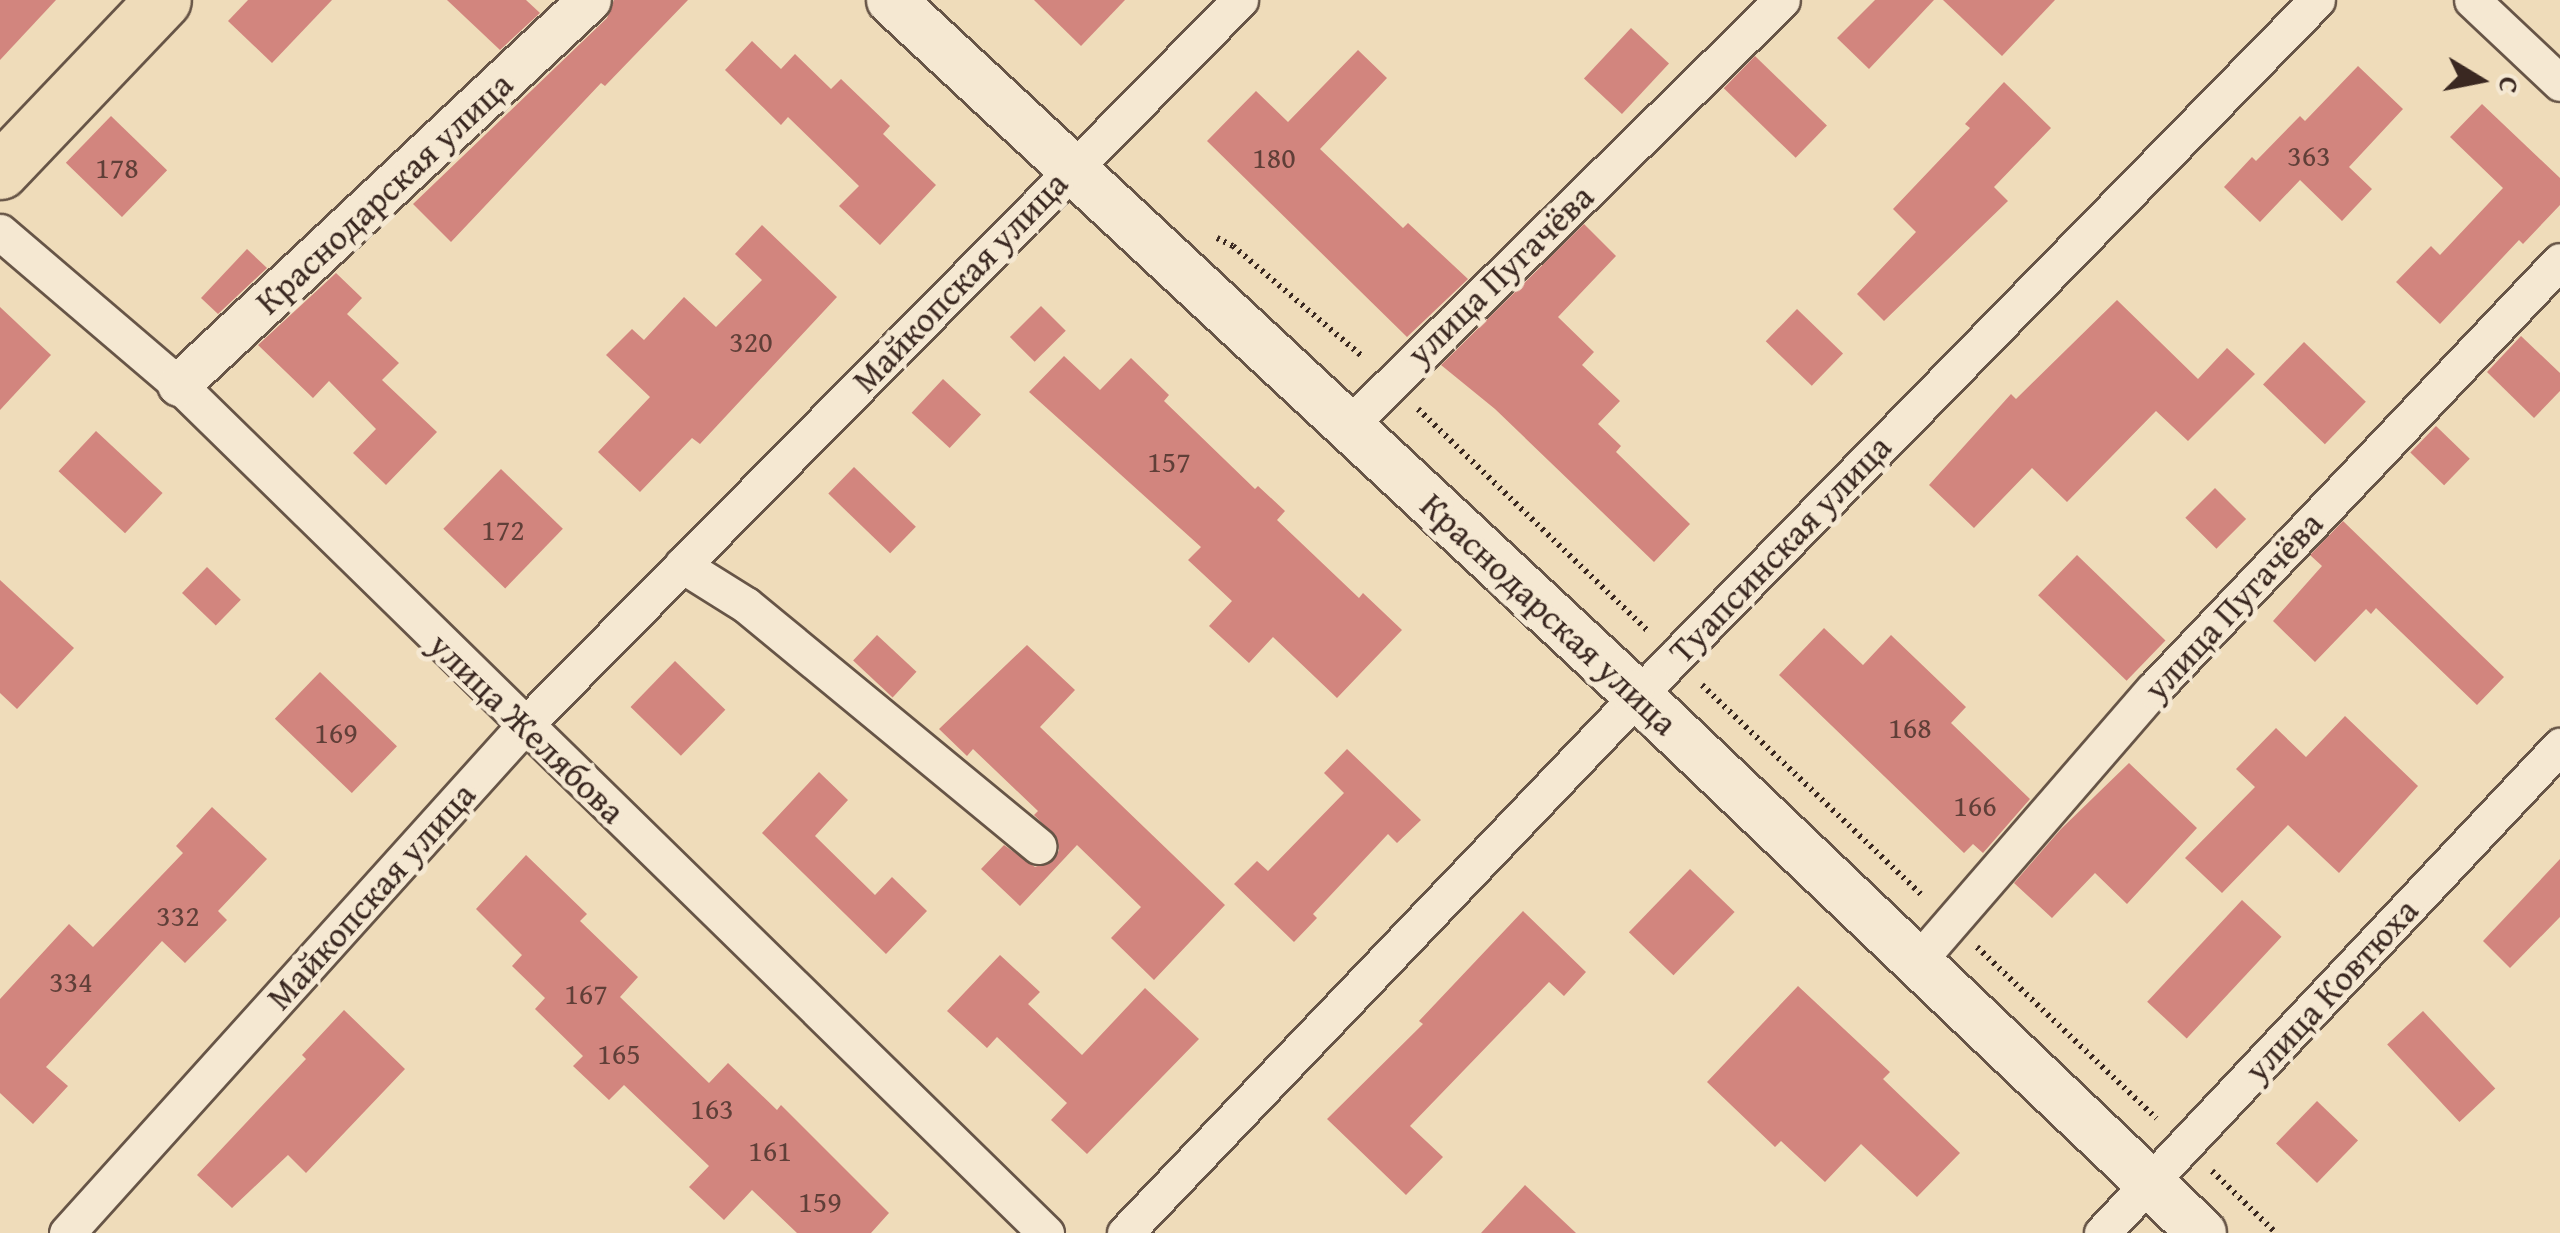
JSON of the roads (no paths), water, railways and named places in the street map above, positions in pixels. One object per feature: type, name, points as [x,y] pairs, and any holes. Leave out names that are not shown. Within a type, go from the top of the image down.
[{"type":"main road","points":[[0,171],[164,0]]},
{"type":"main road","name":"Краснодарская улица","points":[[891,0],[1637,696],[2202,1233]]},
{"type":"street","name":"Краснодарская улица","points":[[178,385],[590,0]]},
{"type":"street","name":"Майкопская улица","points":[[67,1233],[524,726],[1240,0]]},
{"type":"street","name":"улица Пугачёва","points":[[1348,426],[1782,0]]},
{"type":"street","name":"Туапсинская улица","points":[[1125,1233],[1637,696],[2316,0]]},
{"type":"street","points":[[2472,0],[2560,83]]},
{"type":"street","name":"улица Желябова","points":[[0,232],[178,385],[1046,1233]]},
{"type":"street","name":"улица Пугачёва","points":[[1917,962],[2153,690],[2560,261]]},
{"type":"street","points":[[682,565],[746,604],[1038,846]]},
{"type":"street","name":"улица Ковтюха","points":[[2102,1233],[2560,746]]}]
